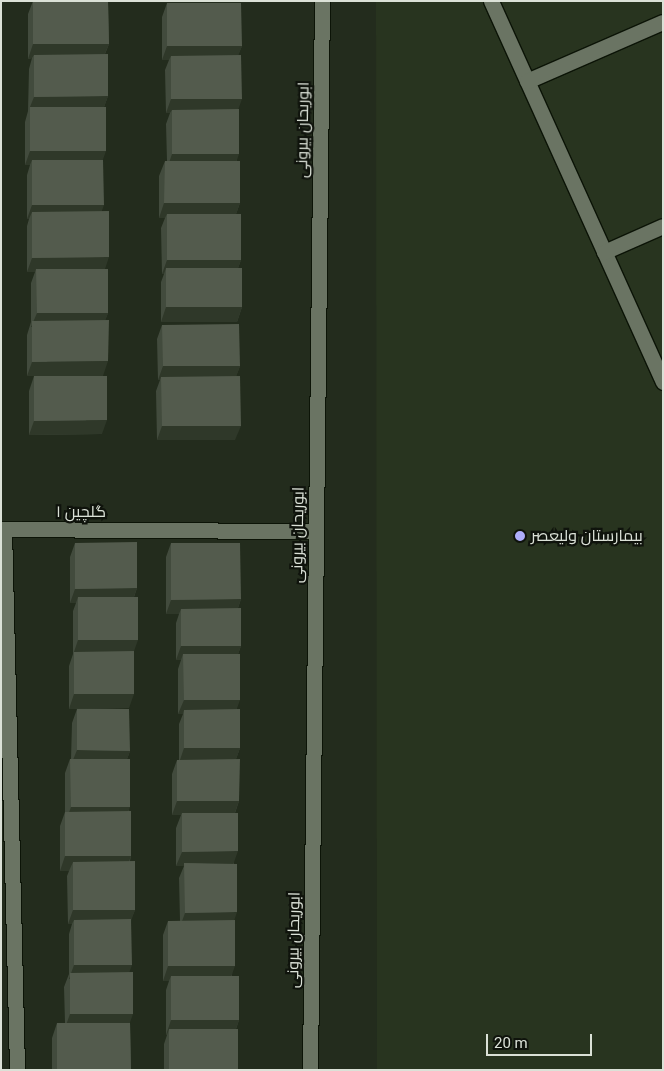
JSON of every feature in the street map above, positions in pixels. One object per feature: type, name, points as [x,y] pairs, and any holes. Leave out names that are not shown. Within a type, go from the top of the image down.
[{"type":"street","name":"ابوریحان بیرونی","points":[[310,1070],[322,1]]},
{"type":"street","points":[[491,1],[663,382]]},
{"type":"street","points":[[527,81],[663,22]]},
{"type":"street","points":[[604,252],[663,226]]},
{"type":"street","name":"گلچین ۱","points":[[3,529],[315,531]]},
{"type":"street","points":[[3,529],[6,751],[17,1070]]},
{"type":"shaded area","name":"بیمارستان ولیعصر","points":[[376,1],[663,1],[663,1070],[377,1070]]},
{"type":"building","points":[[33,1],[108,1],[109,44],[33,44]]},
{"type":"building","points":[[167,3],[241,3],[242,46],[167,46]]},
{"type":"building","points":[[108,54],[108,96],[34,97],[34,55]]},
{"type":"building","points":[[241,55],[242,99],[171,99],[171,56]]},
{"type":"building","points":[[30,107],[106,107],[106,151],[30,151]]},
{"type":"building","points":[[239,109],[239,154],[172,154],[172,110]]},
{"type":"building","points":[[32,160],[103,160],[104,205],[32,205]]},
{"type":"building","points":[[165,161],[240,161],[240,203],[164,203]]},
{"type":"building","points":[[109,211],[109,257],[32,258],[32,212]]},
{"type":"building","points":[[167,214],[241,214],[241,260],[167,260]]},
{"type":"building","points":[[166,268],[242,268],[242,307],[166,307]]},
{"type":"building","points":[[36,269],[108,269],[108,313],[37,313]]},
{"type":"building","points":[[109,320],[108,361],[32,362],[32,321]]},
{"type":"building","points":[[239,324],[240,366],[163,366],[162,325]]},
{"type":"building","points":[[34,376],[107,376],[107,420],[34,421]]},
{"type":"building","points":[[240,376],[241,426],[162,426],[161,377]]},
{"type":"building","points":[[137,542],[137,588],[75,589],[75,543]]},
{"type":"building","points":[[171,543],[240,543],[241,599],[171,600]]},
{"type":"building","points":[[78,597],[138,597],[138,640],[78,640]]},
{"type":"building","points":[[241,608],[241,646],[181,646],[181,609]]},
{"type":"building","points":[[134,651],[134,694],[74,694],[74,652]]},
{"type":"building","points":[[183,654],[240,654],[240,700],[184,700]]},
{"type":"building","points":[[77,709],[129,709],[130,751],[77,750]]},
{"type":"building","points":[[240,709],[240,748],[184,748],[184,710]]},
{"type":"building","points":[[70,759],[130,759],[130,807],[71,807]]},
{"type":"building","points":[[240,759],[239,801],[177,801],[177,760]]},
{"type":"building","points":[[131,811],[131,856],[65,856],[65,812]]},
{"type":"building","points":[[182,813],[238,813],[238,851],[182,852]]},
{"type":"building","points":[[135,861],[135,910],[73,910],[73,862]]},
{"type":"building","points":[[184,863],[237,864],[237,912],[185,913]]},
{"type":"building","points":[[131,919],[132,965],[74,965],[74,920]]},
{"type":"building","points":[[235,920],[235,966],[168,966],[168,921]]},
{"type":"building","points":[[133,972],[133,1014],[70,1014],[70,973]]},
{"type":"building","points":[[171,976],[239,976],[239,1020],[171,1020]]},
{"type":"building","points":[[57,1023],[130,1023],[131,1070],[57,1070]]},
{"type":"building","points":[[169,1029],[238,1029],[238,1070],[169,1070]]},
{"type":"place","name":"بیمارستان ولیعصر","points":[[520,536]]}]
